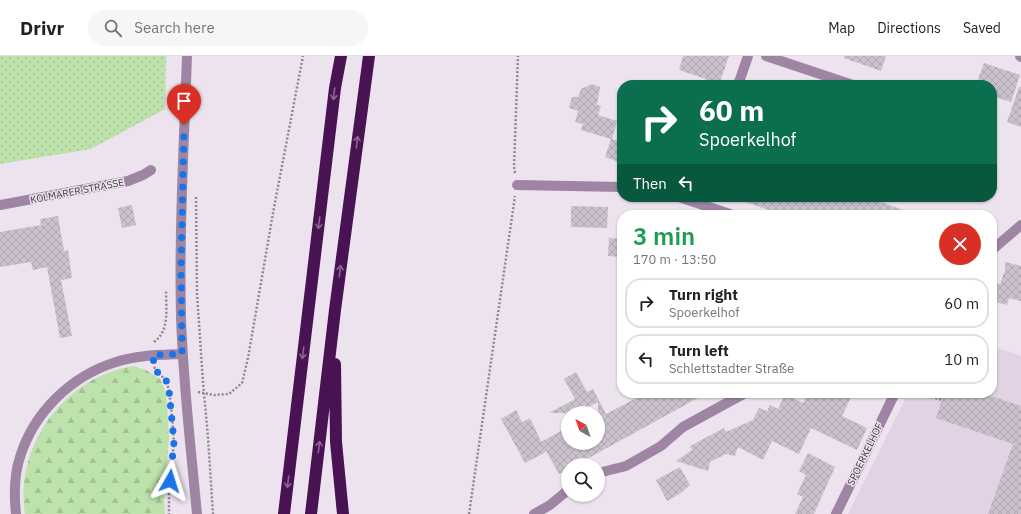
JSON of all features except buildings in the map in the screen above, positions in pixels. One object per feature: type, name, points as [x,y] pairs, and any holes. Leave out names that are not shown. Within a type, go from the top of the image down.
[{"type":"highway","points":[[284,514],[334,96],[341,56]]},
{"type":"highway","points":[[311,514],[335,310],[369,56]]},
{"type":"highway","points":[[335,310],[336,442],[343,514]]},
{"type":"street","points":[[187,56],[182,186],[181,315],[182,354],[197,514]]},
{"type":"street","points":[[740,80],[748,56]]},
{"type":"street","points":[[766,56],[838,80]]},
{"type":"street","name":"KOLMARER STRASSE","points":[[0,205],[128,181],[151,170]]},
{"type":"street","points":[[517,185],[617,187]]},
{"type":"street","points":[[703,202],[721,210]]},
{"type":"street","points":[[997,246],[1021,225]]},
{"type":"street","points":[[16,514],[14,499],[20,457],[27,439],[37,421],[62,392],[96,369],[116,362],[137,356],[182,354]]},
{"type":"street","points":[[605,471],[626,466],[662,446],[683,427],[736,398]]},
{"type":"street","name":"SPOERKELHOF","points":[[836,514],[893,398]]},
{"type":"street","points":[[534,514],[550,505],[561,496]]},
{"type":"path","points":[[186,390],[214,395],[230,394],[242,382],[248,358],[273,213],[303,56]]},
{"type":"path","points":[[469,514],[517,185],[514,168],[518,56]]},
{"type":"path","points":[[196,193],[197,294],[213,514]]},
{"type":"path","points":[[153,355],[154,366],[158,373],[166,380],[169,390],[172,416],[174,442],[169,491],[169,514]]},
{"type":"path","points":[[936,398],[942,400]]},
{"type":"shaded area","points":[[997,348],[1021,356],[1021,514],[848,514],[906,398],[997,398]]},
{"type":"green space","points":[[0,56],[166,56],[165,109],[91,149],[0,164]]},
{"type":"green space","points":[[134,366],[146,370],[160,379],[166,392],[169,438],[164,499],[165,514],[25,514],[24,489],[28,464],[36,440],[50,418],[66,399],[86,384],[109,372]]},
{"type":"route","points":[[170,481],[174,442],[169,390],[166,380],[158,373],[154,366],[153,355],[182,354],[181,269],[184,125]]}]
